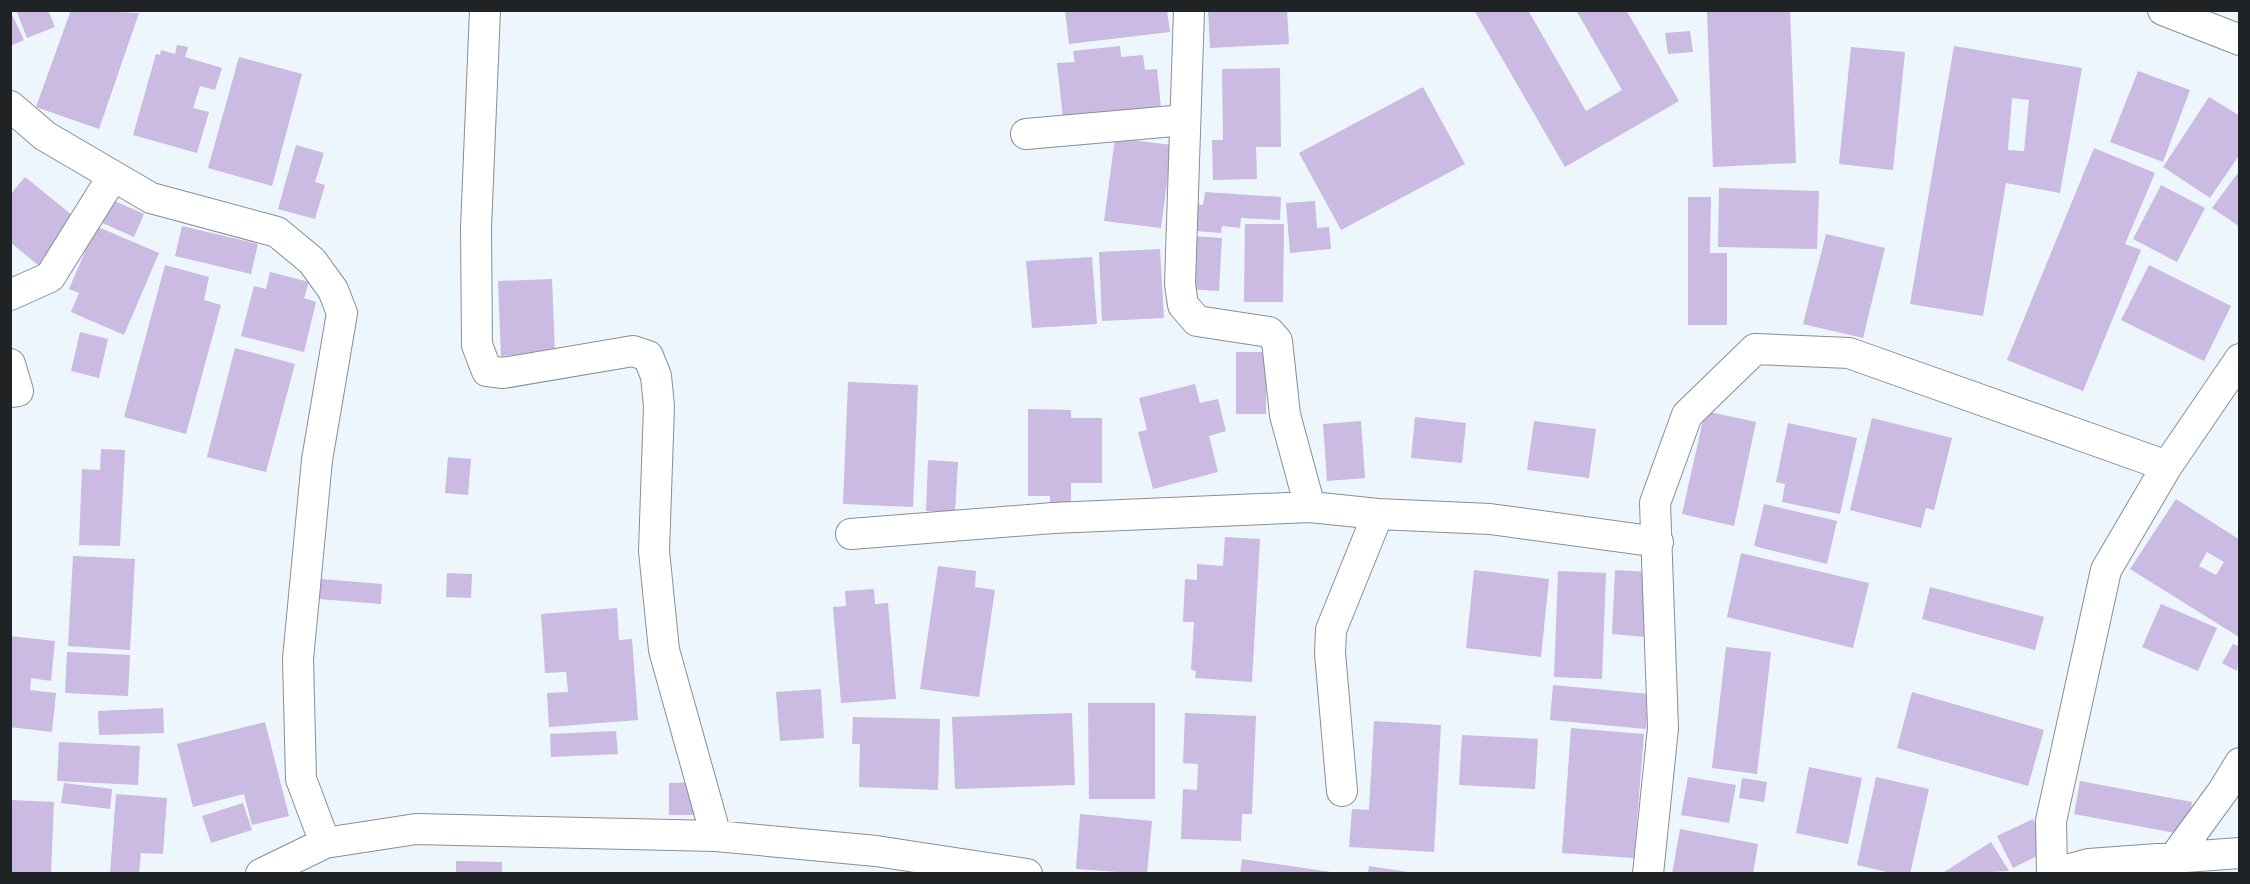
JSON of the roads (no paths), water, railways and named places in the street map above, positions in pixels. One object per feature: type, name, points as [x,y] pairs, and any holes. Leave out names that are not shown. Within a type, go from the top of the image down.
[{"type":"street","points":[[485,10],[476,228],[477,345],[487,371],[503,373],[633,351],[648,356],[656,376],[659,406],[654,551],[664,650],[716,836]]},
{"type":"street","points":[[1189,10],[1180,284],[1183,305],[1197,321],[1269,332],[1277,341],[1286,415],[1310,507]]},
{"type":"street","points":[[2163,10],[2240,40]]},
{"type":"street","points":[[10,105],[45,136],[152,198],[277,232],[312,261],[333,290],[342,313],[316,460],[298,659],[301,779],[325,843]]},
{"type":"street","points":[[1026,134],[1185,120]]},
{"type":"street","points":[[10,295],[50,277],[113,176]]},
{"type":"street","points":[[1648,873],[1663,728],[1655,503],[1687,415],[1755,349],[1849,353],[2167,466]]},
{"type":"street","points":[[2240,359],[2167,466],[2106,570],[2051,821],[2052,873],[2090,864],[2240,853]]},
{"type":"street","points":[[10,364],[18,391],[10,392]]},
{"type":"street","points":[[851,534],[1053,518],[1310,507],[1378,514],[1490,519],[1658,542]]},
{"type":"street","points":[[1342,791],[1330,653],[1331,630],[1378,514]]},
{"type":"street","points":[[2174,858],[2223,791],[2240,763]]},
{"type":"street","points":[[261,873],[325,843],[416,830],[716,836],[876,851],[1027,873]]}]
